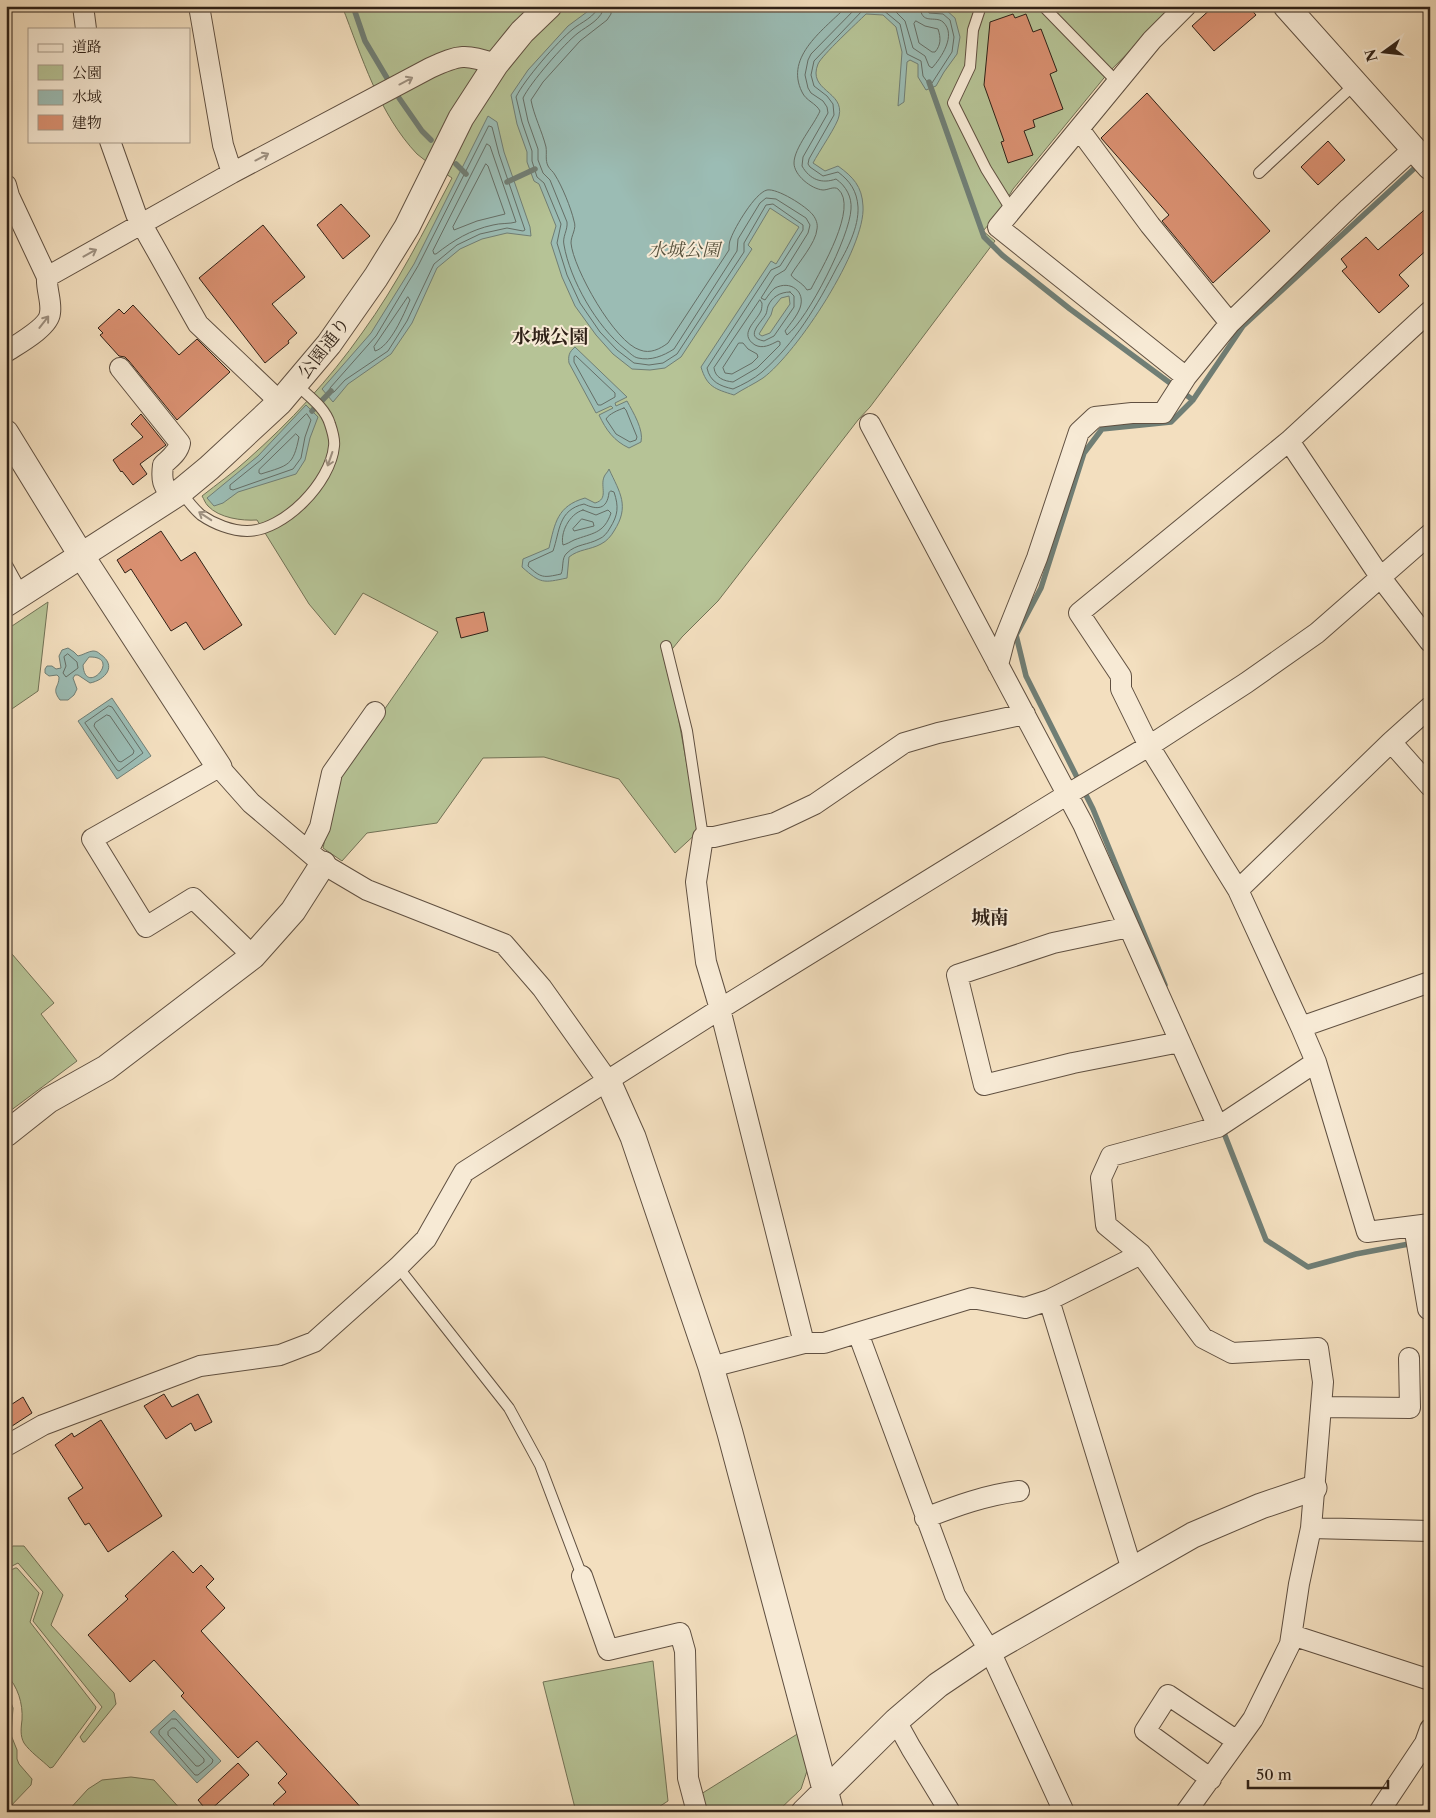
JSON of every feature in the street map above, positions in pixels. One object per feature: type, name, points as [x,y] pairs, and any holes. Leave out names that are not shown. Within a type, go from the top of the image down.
[{"type":"street","points":[[83,6],[86,28]]},
{"type":"street","points":[[199,6],[223,145],[232,173]]},
{"type":"street","name":"公園通り","points":[[14,599],[176,494],[295,394],[376,278],[407,227],[461,118],[496,64],[522,32],[549,6]]},
{"type":"street","points":[[1186,6],[1152,40],[998,227],[1186,376]]},
{"type":"street","points":[[1286,6],[1430,167]]},
{"type":"street","points":[[47,277],[232,173],[430,68],[452,58],[470,56],[496,64]]},
{"type":"street","points":[[1078,129],[1150,225],[1230,322]]},
{"type":"street","points":[[110,142],[136,214],[198,324],[295,394]]},
{"type":"street","points":[[998,665],[1005,638],[1037,558],[1079,432],[1095,417],[1132,413],[1163,413],[1186,376],[1230,322],[1413,149]]},
{"type":"street","points":[[6,185],[9,196],[47,277],[46,285],[50,313],[47,321],[37,331],[6,352]]},
{"type":"street","points":[[1428,1309],[1422,1225],[1367,1232],[1316,1062],[1238,890],[1149,746],[1120,689],[1121,676],[1079,614],[1290,441],[1430,311]]},
{"type":"street","points":[[120,368],[180,443],[179,449],[163,465],[161,478],[163,485],[176,494]]},
{"type":"street","points":[[870,424],[1068,794],[1218,1128]]},
{"type":"street","points":[[6,433],[81,555],[219,767],[251,803],[316,858],[367,890],[504,944],[542,988],[608,1081],[633,1137],[711,1367],[733,1442],[829,1801]]},
{"type":"street","points":[[1290,441],[1381,578],[1430,642]]},
{"type":"street","points":[[6,1446],[43,1425],[200,1366],[280,1355],[314,1342],[398,1267],[426,1239],[464,1172],[720,1009],[1149,746],[1246,683],[1317,633],[1430,534]]},
{"type":"street","points":[[1238,890],[1391,742],[1430,707]]},
{"type":"street","points":[[6,1134],[49,1100],[106,1068],[253,956],[293,911],[316,858],[320,827],[332,773],[375,712]]},
{"type":"street","points":[[804,1343],[720,1009],[706,962],[696,882],[703,837],[714,837],[775,823],[815,804],[904,743],[938,733],[1025,714]]},
{"type":"street","points":[[1391,742],[1430,786]]},
{"type":"street","points":[[219,767],[92,839],[146,927],[193,898],[253,956]]},
{"type":"street","points":[[1129,928],[1053,942],[957,975],[984,1085],[1073,1063],[1180,1042]]},
{"type":"street","points":[[1301,1027],[1430,982]]},
{"type":"street","points":[[1186,1812],[1253,1719],[1290,1644],[1299,1584],[1311,1528],[1323,1382],[1318,1348],[1232,1353],[1203,1338],[1141,1254],[1106,1225],[1101,1178],[1111,1156],[1218,1128],[1316,1062]]},
{"type":"street","points":[[711,1367],[804,1343],[824,1343],[972,1298],[1025,1308],[1049,1300],[1141,1254]]},
{"type":"street","points":[[1049,1300],[1132,1570]]},
{"type":"street","points":[[858,1332],[925,1518],[955,1595],[990,1651],[1064,1812]]},
{"type":"street","points":[[1321,1407],[1410,1408],[1410,1358]]},
{"type":"street","points":[[804,1812],[829,1801],[896,1721],[938,1685],[990,1651],[1193,1535],[1261,1506],[1314,1488]]},
{"type":"street","points":[[925,1518],[999,1493],[1019,1491]]},
{"type":"street","points":[[1311,1528],[1430,1531]]},
{"type":"street","points":[[582,1576],[608,1650],[680,1633],[684,1651],[688,1778],[697,1812]]},
{"type":"street","points":[[1292,1635],[1430,1680]]},
{"type":"street","points":[[1211,1779],[1145,1731],[1168,1695],[1237,1741]]},
{"type":"street","points":[[896,1721],[950,1812]]},
{"type":"street","points":[[1379,1812],[1425,1743],[1430,1730]]},
{"type":"lane","points":[[981,6],[973,30],[970,67],[953,103],[986,169],[1012,211]]},
{"type":"lane","points":[[1043,6],[1117,82]]},
{"type":"lane","points":[[1259,173],[1355,84]]},
{"type":"lane","points":[[176,494],[200,514],[225,527],[246,531],[259,530],[278,522],[304,502],[322,479],[334,446],[331,424],[325,412],[295,394]]},
{"type":"lane","points":[[6,563],[14,599]]},
{"type":"lane","points":[[666,646],[687,731],[703,837]]},
{"type":"lane","points":[[398,1267],[509,1408],[540,1465],[582,1576]]},
{"type":"green space","name":"水城公園","points":[[342,6],[1174,6],[1108,73],[1013,189],[998,214],[983,231],[995,241],[870,407],[718,601],[682,637],[664,659],[676,705],[699,831],[675,853],[619,779],[544,757],[483,758],[437,823],[367,833],[342,861],[323,848],[339,775],[438,632],[363,593],[335,635],[309,604],[257,520],[224,516],[208,506],[202,496],[242,465],[278,431],[336,367],[387,296],[452,178],[417,154],[392,121],[364,65]]},
{"type":"green space","points":[[48,602],[38,691],[6,713],[6,630]]},
{"type":"green space","points":[[6,947],[54,1003],[41,1014],[77,1061],[6,1114]]},
{"type":"green space","points":[[13,1546],[24,1546],[63,1595],[51,1625],[114,1693],[116,1704],[85,1742],[80,1737],[102,1707],[33,1621],[43,1592],[18,1563],[6,1569],[6,1550]]},
{"type":"green space","points":[[15,1568],[39,1593],[30,1622],[96,1707],[53,1767],[50,1768],[29,1750],[24,1743],[21,1732],[21,1701],[14,1684],[6,1674],[6,1573]]},
{"type":"green space","points":[[653,1661],[668,1801],[651,1812],[576,1812],[543,1682]]},
{"type":"green space","points":[[6,1689],[13,1708],[11,1735],[17,1750],[17,1759],[32,1779],[31,1785],[6,1811]]},
{"type":"green space","points":[[799,1733],[808,1768],[801,1789],[777,1812],[706,1812],[701,1794]]},
{"type":"green space","points":[[131,1777],[154,1780],[183,1812],[109,1812],[103,1807],[98,1807],[94,1812],[67,1812],[88,1789],[102,1780]]},
{"type":"water","points":[[595,6],[910,6],[912,8],[945,9],[955,18],[960,37],[957,54],[936,86],[926,90],[918,77],[918,64],[910,60],[907,62],[904,102],[898,106],[902,52],[896,27],[883,15],[866,14],[818,64],[817,80],[837,101],[839,116],[813,163],[825,171],[838,166],[856,183],[861,193],[863,206],[861,224],[842,272],[810,324],[777,365],[763,378],[734,395],[722,391],[709,383],[701,367],[771,261],[776,264],[799,227],[770,208],[748,245],[752,249],[681,357],[665,368],[650,370],[632,369],[613,354],[596,335],[575,306],[562,277],[551,243],[556,226],[539,184],[534,181],[527,162],[527,152],[517,124],[511,95],[528,70],[568,26]],"holes":[[[789,296],[790,304],[770,333],[762,336],[759,334],[771,315],[773,308],[781,298]]]},
{"type":"water","points":[[488,116],[497,122],[504,152],[530,227],[531,236],[507,233],[482,239],[460,249],[437,268],[412,323],[391,354],[348,384],[333,402],[322,389],[371,333],[414,264]]},
{"type":"water","points":[[575,347],[627,397],[615,403],[616,406],[627,401],[641,432],[641,442],[629,448],[619,442],[608,430],[599,415],[613,408],[611,406],[596,413],[569,363],[569,354]]},
{"type":"water","points":[[306,405],[318,417],[310,438],[305,460],[296,474],[238,492],[223,503],[214,506],[207,498],[258,456]]},
{"type":"water","points":[[609,469],[622,500],[622,514],[612,535],[601,544],[577,552],[569,557],[567,578],[543,581],[534,577],[522,567],[523,559],[549,548],[556,523],[568,506],[585,498],[595,503],[602,499],[604,476]]},
{"type":"water","points":[[68,648],[78,656],[91,651],[97,652],[108,663],[109,668],[105,676],[90,683],[75,675],[73,678],[77,689],[68,700],[60,700],[57,696],[56,690],[59,677],[57,675],[49,676],[45,673],[47,666],[52,666],[56,669],[61,668],[59,656],[62,650]],"holes":[[[89,657],[99,658],[103,662],[103,668],[95,677],[90,678],[85,674],[83,665]]]},
{"type":"water","points":[[112,698],[151,756],[117,779],[78,721]]},
{"type":"water","points":[[174,1710],[221,1761],[197,1783],[150,1732]]},
{"type":"building","points":[[1214,6],[1248,6],[1256,15],[1214,51],[1192,26]]},
{"type":"building","points":[[1013,14],[1015,18],[1026,14],[1033,32],[1041,29],[1057,71],[1050,74],[1063,109],[1033,120],[1035,127],[1024,131],[1033,155],[1008,163],[1001,142],[1004,141],[984,85],[990,22]]},
{"type":"building","points":[[1147,93],[1270,231],[1213,283],[1162,221],[1169,215],[1101,138]]},
{"type":"building","points":[[1328,141],[1345,160],[1318,185],[1301,167]]},
{"type":"building","points":[[341,204],[370,236],[343,259],[317,225]]},
{"type":"building","points":[[1430,205],[1430,247],[1399,275],[1409,286],[1379,313],[1342,271],[1347,267],[1341,259],[1366,237],[1378,250]]},
{"type":"building","points":[[263,225],[305,277],[272,304],[297,333],[288,341],[289,343],[265,363],[199,278]]},
{"type":"building","points":[[133,305],[179,355],[197,339],[230,372],[177,420],[129,361],[125,357],[119,356],[100,335],[103,333],[98,328],[119,309],[124,314]]},
{"type":"building","points":[[141,414],[166,445],[140,464],[147,474],[133,485],[113,460],[143,437],[131,424]]},
{"type":"building","points":[[161,531],[181,561],[195,552],[242,625],[204,650],[186,622],[171,631],[131,569],[125,573],[117,560]]},
{"type":"building","points":[[484,612],[488,631],[461,638],[456,618]]},
{"type":"building","points":[[164,1394],[172,1407],[198,1394],[212,1422],[195,1431],[191,1423],[166,1439],[144,1406]]},
{"type":"building","points":[[23,1397],[32,1413],[6,1430],[6,1408]]},
{"type":"building","points":[[101,1420],[162,1516],[108,1552],[89,1523],[85,1525],[68,1498],[83,1488],[55,1445],[72,1433],[74,1437]]},
{"type":"building","points":[[173,1551],[193,1573],[201,1565],[214,1579],[206,1587],[225,1608],[201,1631],[365,1812],[280,1812],[273,1804],[286,1792],[278,1783],[287,1774],[257,1741],[238,1758],[181,1696],[184,1693],[154,1660],[130,1682],[88,1635],[128,1599],[125,1596]]},
{"type":"building","points":[[238,1763],[249,1775],[208,1812],[198,1800]]},
{"type":"waterway","points":[[353,6],[365,41],[387,78]]},
{"type":"waterway","points":[[929,82],[984,237],[1002,255],[1070,309],[1193,400]]},
{"type":"waterway","points":[[399,98],[422,131],[431,140]]},
{"type":"waterway","points":[[456,164],[466,174]]},
{"type":"waterway","points":[[1165,985],[1093,809],[1026,676],[1016,635],[1041,588],[1084,453],[1102,429],[1171,422],[1193,400],[1243,326],[1419,164]]},
{"type":"waterway","points":[[507,182],[535,169]]},
{"type":"waterway","points":[[312,411],[331,391]]},
{"type":"waterway","points":[[1222,1128],[1266,1240],[1308,1267],[1356,1254],[1430,1240]]},
{"type":"district","name":"水城公園","points":[[550,336]]},
{"type":"district","name":"城南","points":[[990,917]]}]
